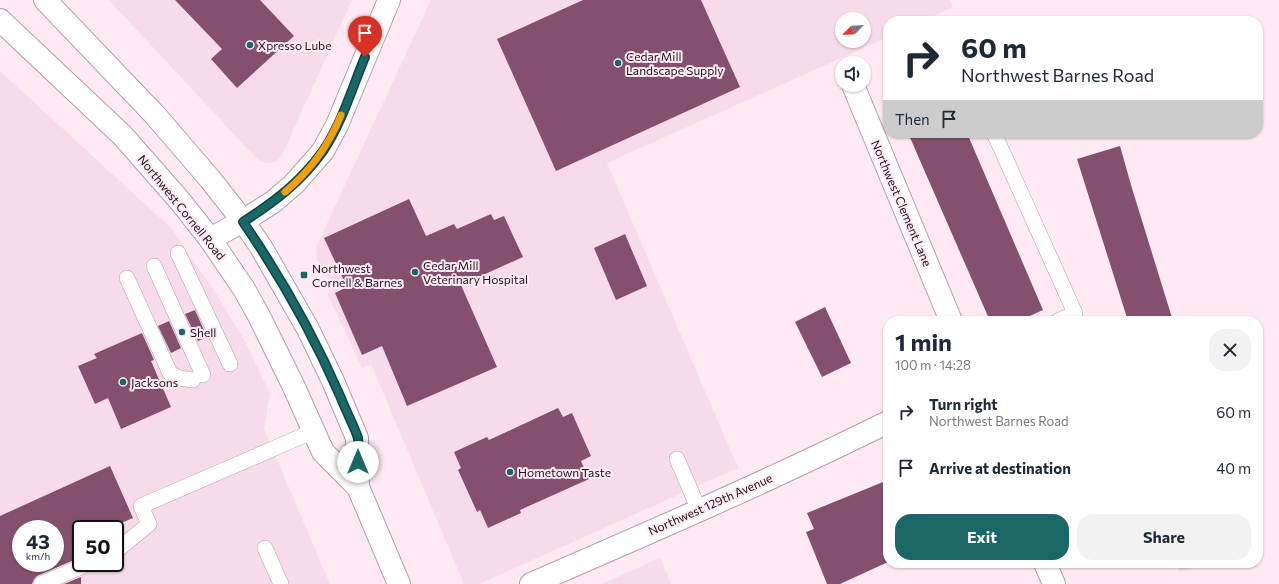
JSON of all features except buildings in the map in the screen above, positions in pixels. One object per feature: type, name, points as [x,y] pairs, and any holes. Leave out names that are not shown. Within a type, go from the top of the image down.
[{"type":"main road","name":"Northwest Cornell Road","points":[[45,0],[155,115],[210,179],[261,247],[292,299],[333,380],[358,438],[358,487]]},
{"type":"main road","points":[[210,239],[243,222],[273,202],[294,184],[323,151],[337,125],[389,0]]},
{"type":"main road","name":"Northwest Cornell Road","points":[[0,20],[123,136],[180,201],[210,239],[244,289],[259,316],[323,452],[358,487],[399,584]]},
{"type":"main road","name":"Northwest Clement Lane","points":[[856,92],[949,316]]},
{"type":"main road","name":"Northwest 129th Avenue","points":[[531,584],[699,510],[849,442],[883,425]]},
{"type":"main road","points":[[1047,568],[1054,584]]},
{"type":"lane","points":[[996,138],[1074,313],[1068,316]]},
{"type":"lane","points":[[178,253],[230,364]]},
{"type":"lane","points":[[127,278],[170,373],[179,378],[198,378],[154,266]]},
{"type":"lane","points":[[124,545],[149,524],[141,506],[314,431]]},
{"type":"lane","points":[[677,459],[699,510]]},
{"type":"lane","points":[[265,548],[281,584]]},
{"type":"lane","points":[[41,584],[72,571]]},
{"type":"shaded area","points":[[109,0],[352,0],[282,155],[276,162],[266,163],[257,159]]},
{"type":"shaded area","points":[[431,0],[950,0],[953,7],[934,16],[883,16],[883,39],[871,45],[871,12],[835,12],[835,48],[863,48],[846,56],[835,56],[835,61],[607,163],[738,468],[479,584],[464,584],[371,364],[362,368],[327,293],[334,289],[317,260],[317,245]]},
{"type":"shaded area","points":[[0,71],[171,228],[217,295],[244,340],[270,393],[264,429],[330,584],[0,584]]},
{"type":"shaded area","points":[[660,558],[671,584],[602,584]]},
{"type":"shaded area","points":[[1178,568],[1189,568],[1180,572]]},
{"type":"slow traffic","points":[[285,192],[309,169],[323,151],[341,115]]},
{"type":"place","name":"Xpresso Lube","points":[[250,45]]},
{"type":"place","name":"Cedar Mill Landscape Supply","points":[[618,63]]},
{"type":"place","name":"Cedar Mill Veterinary Hospital","points":[[415,272]]},
{"type":"place","name":"Northwest Cornell & Barnes","points":[[304,275]]},
{"type":"place","name":"Shell","points":[[182,332]]},
{"type":"place","name":"Jacksons","points":[[123,382]]},
{"type":"place","name":"Hometown Taste","points":[[510,472]]},
{"type":"route","points":[[358,462],[358,438],[333,380],[308,329],[277,273],[243,222],[273,202],[294,184],[309,169],[323,151],[337,125],[365,57]]}]
